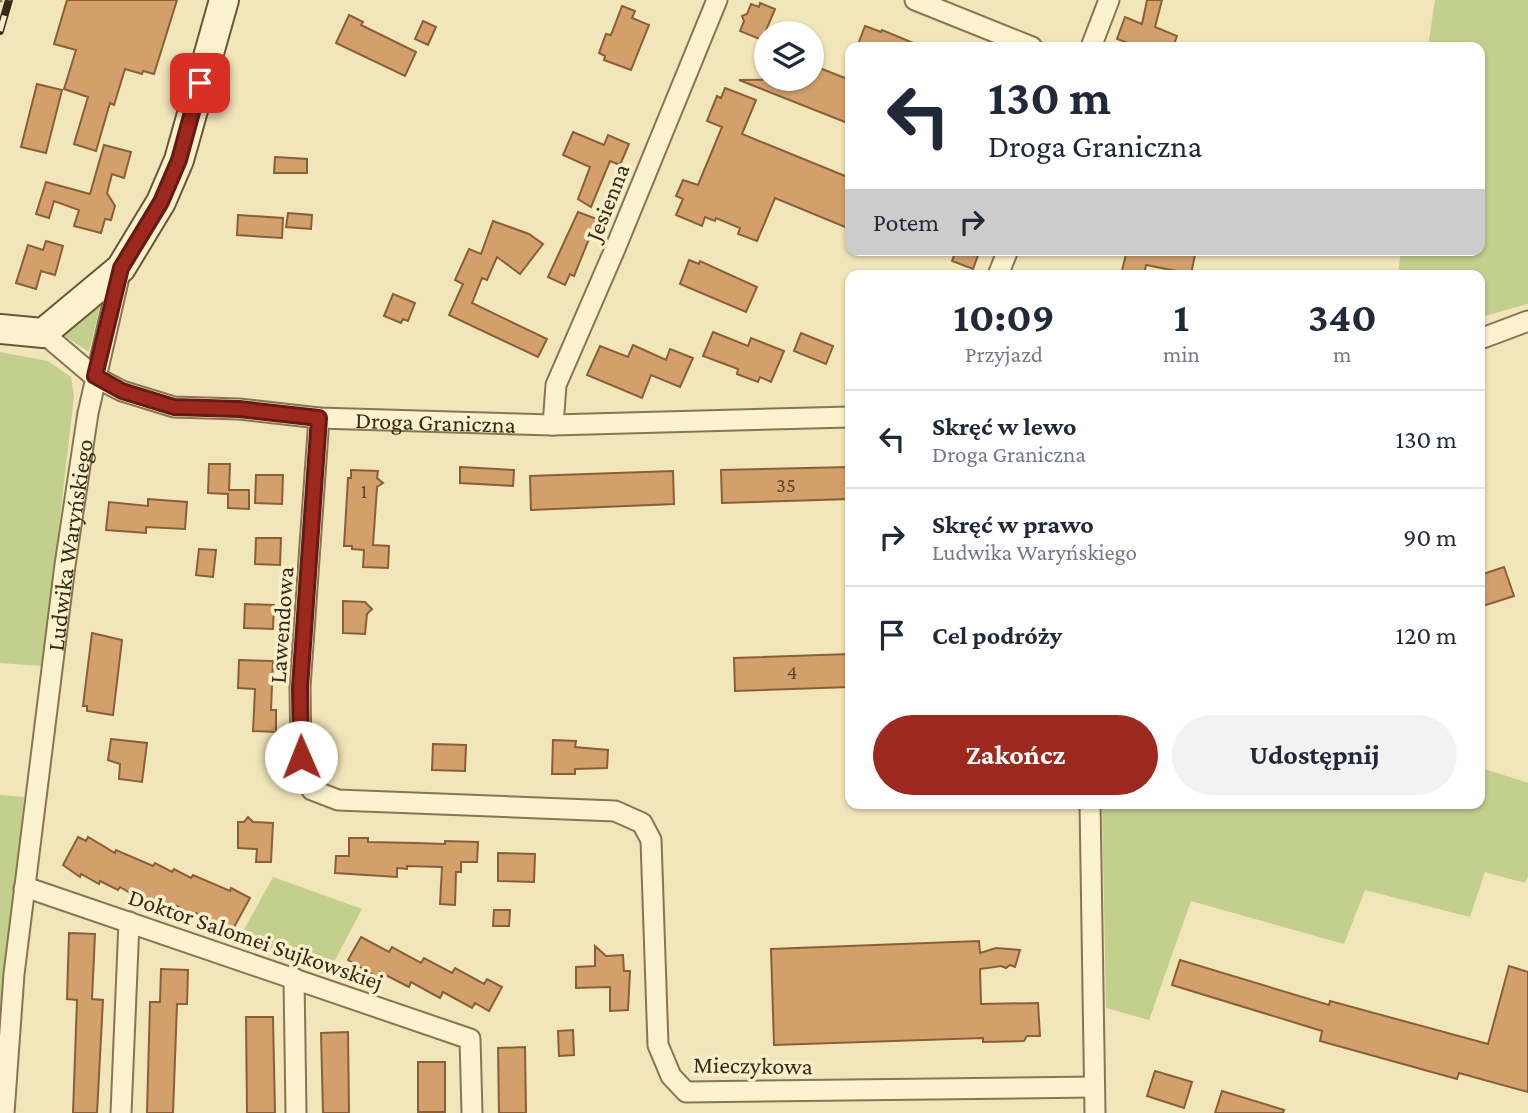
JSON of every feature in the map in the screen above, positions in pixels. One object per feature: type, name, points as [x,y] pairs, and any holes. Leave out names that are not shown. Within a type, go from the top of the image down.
[{"type":"street","name":"Ludwika Waryńskiego","points":[[4,1113],[13,974],[65,565],[95,376],[121,268],[161,202],[179,160],[224,0]]},
{"type":"street","name":"Jesienna","points":[[553,425],[556,385],[620,238],[717,0]]},
{"type":"street","points":[[915,0],[1020,42]]},
{"type":"street","points":[[1093,42],[1109,0]]},
{"type":"street","points":[[0,329],[43,333],[121,268]]},
{"type":"street","points":[[1485,338],[1528,321]]},
{"type":"street","name":"Droga Graniczna","points":[[43,333],[95,376],[122,391],[174,407],[239,409],[319,418],[553,425],[845,417]]},
{"type":"street","name":"Lawendowa","points":[[319,418],[300,687],[301,757],[312,790],[338,800],[480,805]]},
{"type":"street","name":"Mieczykowa","points":[[480,805],[615,811],[642,823],[651,840],[658,1045],[671,1076],[685,1092],[1094,1087]]},
{"type":"street","points":[[1090,809],[1094,1087],[1101,1111]]},
{"type":"street","name":"Doktor Salomei Sujkowskiej","points":[[24,888],[470,1040],[472,1113]]},
{"type":"street","points":[[121,1113],[130,922]]},
{"type":"street","points":[[294,978],[296,1113]]},
{"type":"green space","points":[[1435,0],[1528,0],[1528,304],[1485,316],[1485,270],[1399,270],[1400,256],[1485,256],[1485,42],[1429,42]]},
{"type":"green space","points":[[103,294],[89,352],[57,331]]},
{"type":"green space","points":[[0,352],[48,361],[71,377],[74,396],[43,666],[0,663]]},
{"type":"green space","points":[[1485,769],[1528,783],[1528,876],[1525,883],[1485,872],[1470,917],[1365,890],[1344,944],[1191,901],[1149,1020],[1106,1008],[1102,809],[1485,809]]},
{"type":"green space","points":[[0,795],[24,797],[0,1044]]},
{"type":"green space","points":[[273,877],[362,909],[327,975],[236,944]]},
{"type":"building","points":[[67,0],[177,0],[154,74],[125,69],[114,105],[110,103],[96,151],[74,144],[88,97],[64,89],[76,50],[54,44]]},
{"type":"building","points":[[1147,0],[1162,0],[1155,27],[1177,36],[1175,42],[1125,42],[1117,39],[1125,17],[1142,24]]},
{"type":"building","points":[[760,3],[775,9],[770,21],[754,21],[754,37],[740,31],[744,21],[742,16],[747,14],[751,4],[759,7]]},
{"type":"building","points":[[622,6],[635,11],[632,18],[649,25],[631,70],[604,60],[605,56],[599,53],[606,34],[611,35]]},
{"type":"building","points":[[349,15],[363,22],[361,25],[416,52],[405,76],[336,43]]},
{"type":"building","points":[[423,21],[436,27],[428,45],[415,39]]},
{"type":"building","points":[[865,26],[911,42],[859,42]]},
{"type":"building","points":[[824,70],[845,78],[845,122],[767,91],[824,91]]},
{"type":"building","points":[[739,80],[754,80],[754,86]]},
{"type":"building","points":[[37,84],[62,90],[46,153],[21,147]]},
{"type":"building","points":[[725,88],[756,100],[742,134],[845,176],[845,227],[775,198],[757,241],[738,234],[740,228],[716,218],[715,221],[705,217],[702,226],[676,215],[683,199],[676,196],[683,180],[698,185],[722,127],[707,121],[717,96],[721,98]]},
{"type":"building","points":[[573,132],[604,145],[608,135],[629,144],[620,165],[610,161],[591,207],[578,199],[590,167],[563,155]]},
{"type":"building","points":[[104,145],[131,152],[124,178],[112,174],[107,193],[115,206],[111,220],[105,219],[101,233],[74,226],[79,210],[54,201],[49,218],[36,214],[46,182],[90,194]]},
{"type":"building","points":[[275,157],[307,159],[307,173],[274,173]]},
{"type":"building","points":[[578,212],[597,219],[574,276],[570,274],[565,285],[548,277]]},
{"type":"building","points":[[288,213],[312,215],[311,229],[286,227]]},
{"type":"building","points":[[238,215],[283,218],[282,238],[237,235]]},
{"type":"building","points":[[493,221],[529,234],[543,244],[520,274],[497,257],[487,280],[482,278],[472,303],[547,339],[538,357],[449,315],[463,284],[455,280],[469,249],[481,254]]},
{"type":"building","points":[[46,241],[63,246],[55,275],[41,271],[36,289],[16,283],[28,245],[43,250]]},
{"type":"building","points":[[954,256],[978,256],[973,269],[952,261]]},
{"type":"building","points":[[1126,256],[1195,256],[1192,270],[1171,270],[1146,265],[1145,270],[1122,270]]},
{"type":"building","points":[[689,260],[699,264],[700,261],[757,287],[746,312],[680,284]]},
{"type":"building","points":[[393,294],[415,303],[408,321],[403,319],[401,323],[384,316]]},
{"type":"building","points":[[713,332],[748,346],[751,338],[784,351],[771,382],[760,377],[758,382],[737,374],[738,369],[703,356]]},
{"type":"building","points":[[801,333],[833,346],[826,364],[794,351]]},
{"type":"building","points":[[633,345],[666,360],[670,349],[693,358],[680,387],[651,375],[642,398],[587,375],[600,346],[628,357]]},
{"type":"building","points":[[209,464],[230,464],[229,490],[249,490],[249,509],[228,508],[228,494],[208,493]]},
{"type":"building","points":[[460,467],[514,470],[513,486],[460,483]]},
{"type":"building","points":[[845,467],[845,499],[722,503],[721,470]]},
{"type":"building","points":[[351,470],[378,471],[377,478],[383,483],[377,487],[373,545],[389,546],[388,568],[363,567],[364,550],[344,546],[348,478],[351,478]]},
{"type":"building","points":[[673,471],[674,504],[531,510],[530,476]]},
{"type":"building","points":[[256,475],[283,475],[282,504],[255,503]]},
{"type":"building","points":[[148,499],[187,502],[185,529],[146,527],[146,533],[106,530],[109,502],[148,506]]},
{"type":"building","points":[[256,538],[281,538],[280,565],[255,564]]},
{"type":"building","points":[[199,549],[216,550],[213,577],[196,575]]},
{"type":"building","points":[[1504,567],[1514,596],[1485,605],[1485,573]]},
{"type":"building","points":[[343,601],[365,602],[372,609],[367,614],[365,634],[343,633]]},
{"type":"building","points":[[245,604],[274,605],[273,629],[244,628]]},
{"type":"building","points":[[92,633],[122,640],[113,715],[87,711],[87,706],[83,706]]},
{"type":"building","points":[[845,654],[845,687],[735,691],[734,658]]},
{"type":"building","points":[[239,660],[273,661],[271,710],[276,710],[276,732],[253,731],[255,689],[238,688]]},
{"type":"building","points":[[111,739],[147,743],[142,782],[119,779],[120,764],[108,760]]},
{"type":"building","points":[[553,740],[576,741],[575,747],[608,750],[607,768],[575,769],[575,774],[552,774]]},
{"type":"building","points":[[433,744],[466,745],[465,771],[432,770]]},
{"type":"building","points":[[248,817],[253,822],[273,823],[271,862],[256,862],[257,849],[238,848],[238,822],[244,822]]},
{"type":"building","points":[[78,837],[86,841],[88,837],[115,853],[116,850],[153,866],[155,863],[172,872],[174,869],[191,878],[193,875],[230,891],[231,888],[250,898],[233,929],[196,913],[195,916],[177,906],[175,909],[158,900],[156,903],[139,893],[137,897],[120,887],[118,890],[100,881],[99,884],[81,874],[80,877],[63,865]]},
{"type":"building","points":[[349,838],[368,838],[368,842],[478,842],[477,862],[461,862],[461,872],[456,872],[455,905],[440,904],[442,867],[397,868],[397,877],[335,873],[336,856],[349,856]]},
{"type":"building","points":[[498,853],[535,854],[534,882],[498,881]]},
{"type":"building","points":[[494,910],[510,910],[509,926],[493,926]]},
{"type":"building","points":[[69,933],[95,934],[92,999],[103,1000],[97,1113],[73,1113],[77,1000],[67,999]]},
{"type":"building","points":[[361,937],[389,952],[392,947],[421,963],[424,958],[452,973],[455,968],[484,984],[487,979],[502,987],[489,1011],[475,1003],[472,1008],[443,992],[440,998],[411,982],[409,987],[380,972],[377,977],[348,960]]},
{"type":"building","points":[[979,941],[980,953],[996,948],[1020,950],[1015,967],[1010,965],[1006,968],[1001,966],[980,969],[981,1004],[1038,1003],[1040,1036],[1027,1036],[1024,1041],[983,1042],[983,1038],[774,1045],[771,949]]},
{"type":"building","points":[[595,946],[606,956],[623,955],[624,971],[630,971],[628,1010],[610,1011],[610,987],[576,988],[576,967],[595,966]]},
{"type":"building","points":[[1180,960],[1329,1005],[1330,1001],[1488,1044],[1509,966],[1528,972],[1528,1092],[1459,1073],[1457,1079],[1320,1041],[1322,1031],[1172,985]]},
{"type":"building","points":[[161,969],[188,970],[187,1004],[177,1004],[173,1113],[147,1113],[150,1002],[160,1002]]},
{"type":"building","points":[[246,1017],[273,1017],[275,1113],[247,1113]]},
{"type":"building","points":[[573,1030],[574,1055],[559,1056],[558,1031]]},
{"type":"building","points":[[348,1032],[349,1113],[323,1113],[321,1033]]},
{"type":"building","points":[[525,1047],[526,1113],[499,1113],[498,1048]]},
{"type":"building","points":[[418,1062],[445,1062],[445,1112],[418,1112]]},
{"type":"building","points":[[1155,1071],[1192,1082],[1184,1108],[1147,1096]]},
{"type":"building","points":[[1222,1091],[1284,1110],[1283,1113],[1215,1113]]},
{"type":"railway","points":[[0,31],[9,0]]},
{"type":"route","points":[[200,83],[179,160],[161,202],[121,268],[95,376],[122,391],[174,407],[239,409],[319,418],[300,687],[301,757]]}]
